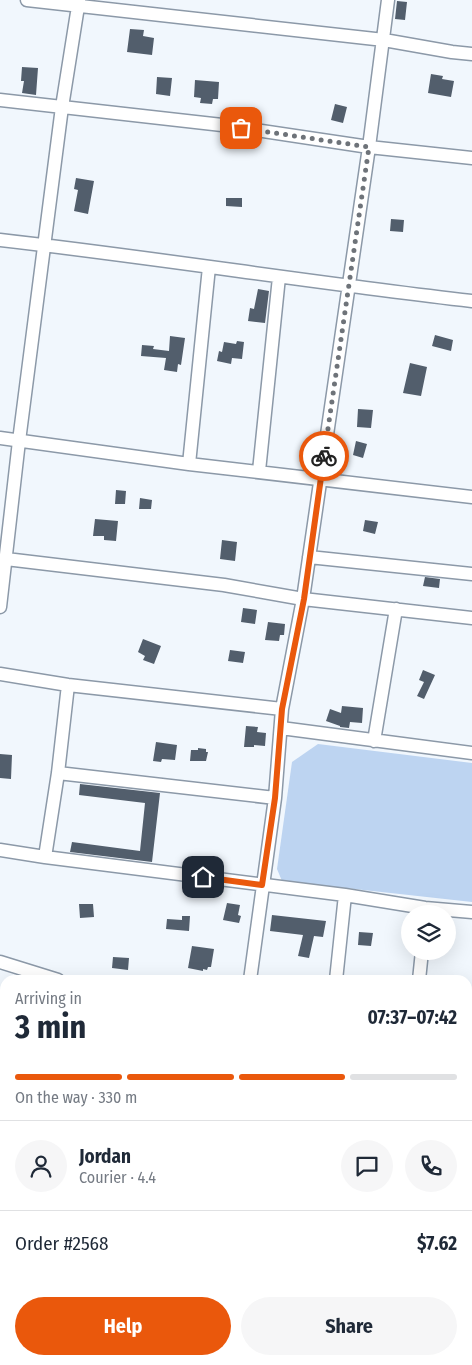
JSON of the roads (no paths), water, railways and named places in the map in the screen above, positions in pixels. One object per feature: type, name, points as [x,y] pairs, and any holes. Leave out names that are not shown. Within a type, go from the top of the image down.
[{"type":"street","points":[[27,0],[79,3],[384,40],[472,54]]},
{"type":"street","points":[[251,975],[275,798],[282,709],[304,599],[369,147],[388,0]]},
{"type":"street","points":[[0,607],[18,441],[62,107],[79,3]]},
{"type":"street","points":[[0,100],[222,125],[369,147],[472,158]]},
{"type":"street","points":[[0,240],[209,266],[349,287],[472,301]]},
{"type":"street","points":[[189,464],[209,266]]},
{"type":"street","points":[[259,471],[279,277]]},
{"type":"street","points":[[0,438],[189,464],[472,497]]},
{"type":"street","points":[[309,557],[472,574]]},
{"type":"street","points":[[6,560],[224,585],[304,599],[472,618]]},
{"type":"street","points":[[374,741],[396,609]]},
{"type":"street","points":[[0,674],[68,685],[282,709]]},
{"type":"street","points":[[45,857],[58,773],[68,685]]},
{"type":"street","points":[[281,728],[472,753]]},
{"type":"street","points":[[58,773],[275,798]]},
{"type":"street","points":[[0,850],[345,895],[401,906]]},
{"type":"street","points":[[337,975],[345,895]]},
{"type":"street","points":[[456,912],[472,912]]},
{"type":"street","points":[[420,975],[421,960]]},
{"type":"street","points":[[0,962],[42,975]]}]
